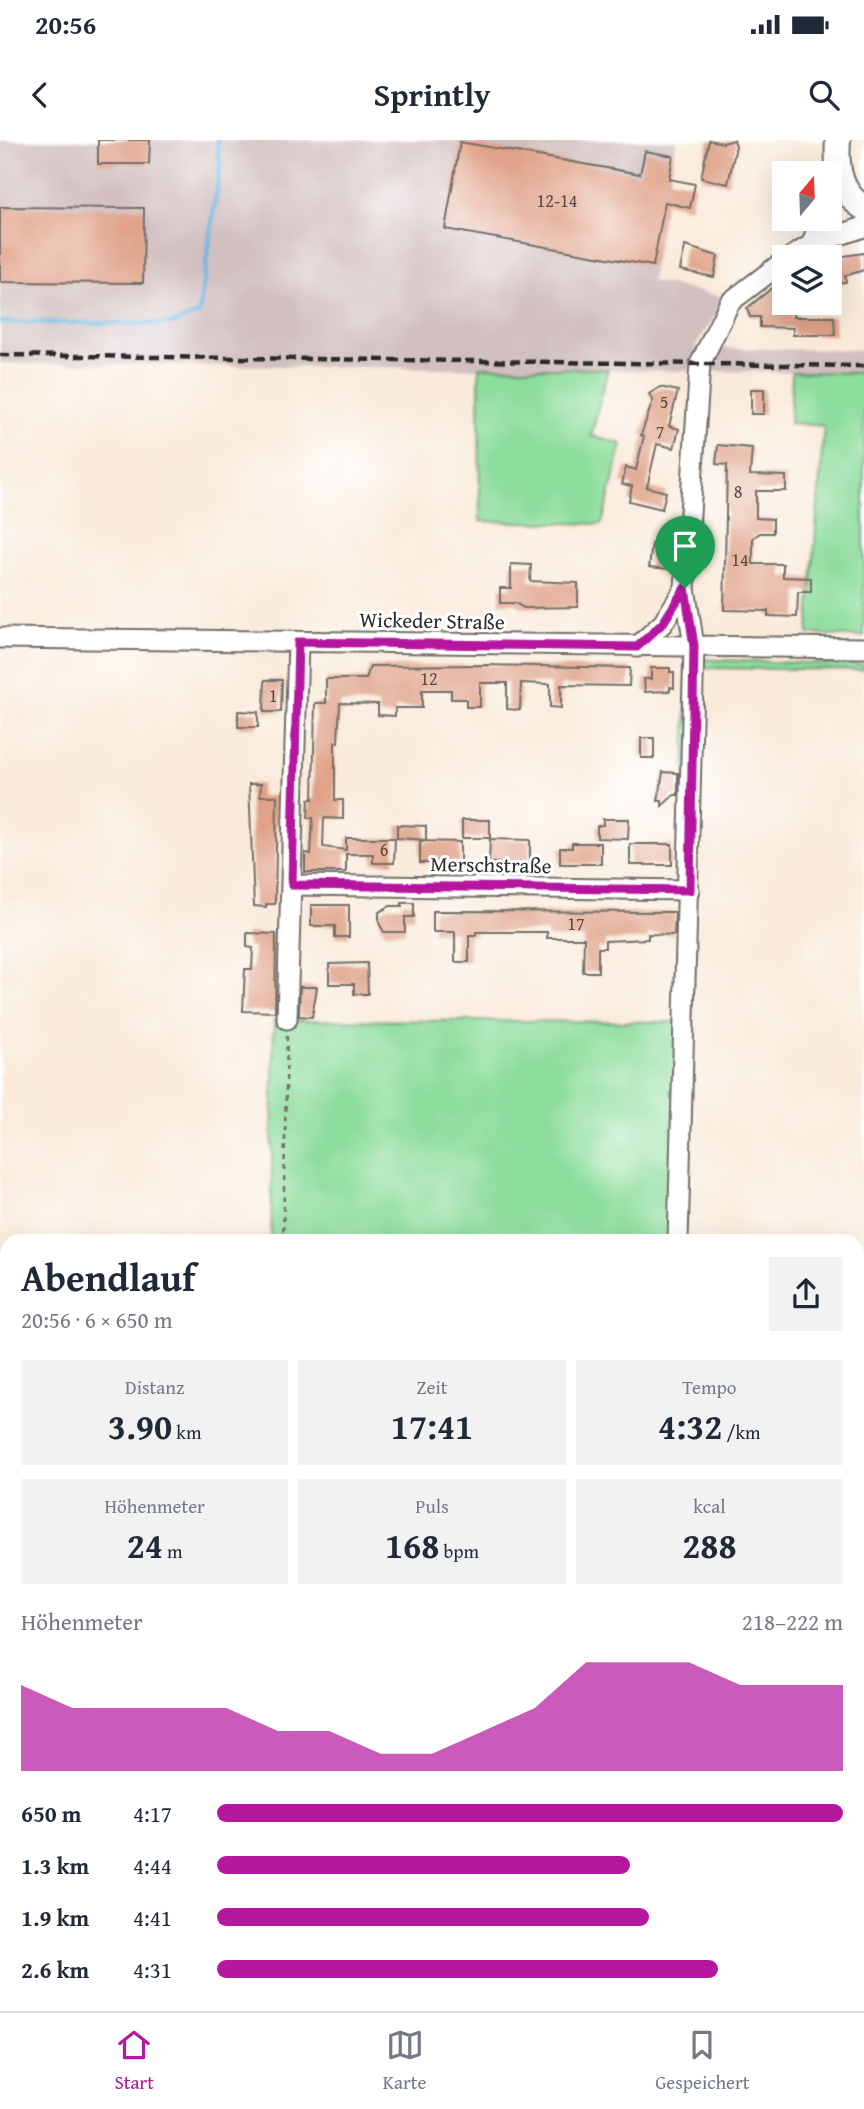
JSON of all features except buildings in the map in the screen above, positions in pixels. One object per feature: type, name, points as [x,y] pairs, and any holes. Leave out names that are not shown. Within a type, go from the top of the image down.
[{"type":"main road","points":[[836,161],[838,140]]},
{"type":"main road","points":[[842,190],[864,208]]},
{"type":"street","points":[[812,244],[864,227]]},
{"type":"street","points":[[812,244],[816,231]]},
{"type":"street","points":[[678,1234],[690,890],[694,646],[685,588],[703,355],[730,302],[772,270]]},
{"type":"street","points":[[637,647],[663,623],[685,588]]},
{"type":"street","name":"Wickeder Straße","points":[[0,638],[864,648]]},
{"type":"street","points":[[287,1019],[298,642]]},
{"type":"street","name":"Merschstraße","points":[[292,885],[690,890]]},
{"type":"path","points":[[283,1234],[287,1019]]},
{"type":"shaded area","points":[[0,140],[677,140],[651,281],[727,298],[694,348],[864,350],[864,373],[0,363]]},
{"type":"green space","points":[[479,367],[608,369],[591,436],[622,444],[602,524],[480,521]]},
{"type":"green space","points":[[792,372],[864,373],[864,637],[808,634],[824,426],[790,423]]},
{"type":"green space","points":[[687,659],[864,665],[864,670],[701,668],[684,1234],[271,1234],[274,1020],[681,1022]]},
{"type":"waterway","points":[[0,322],[172,324],[199,314],[220,167],[217,140]]},
{"type":"railway","points":[[0,355],[864,366]]},
{"type":"route","points":[[685,588],[694,646],[690,890],[292,885],[298,642],[637,647],[663,623],[685,588]]}]
